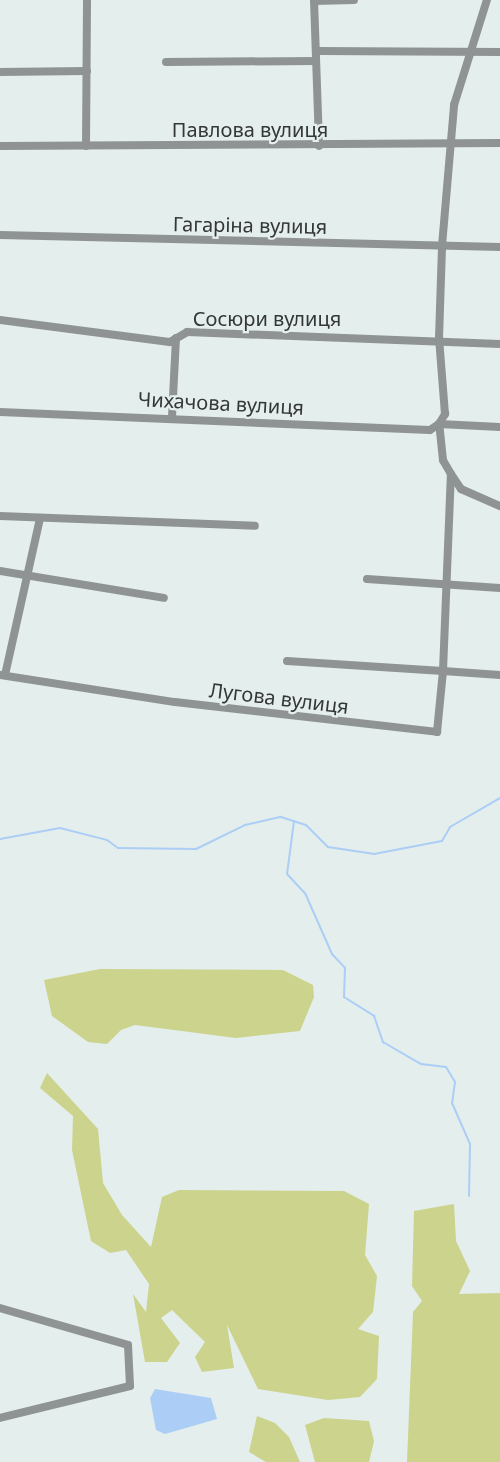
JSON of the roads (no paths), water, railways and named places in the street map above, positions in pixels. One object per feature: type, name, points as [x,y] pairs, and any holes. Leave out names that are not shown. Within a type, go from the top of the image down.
[{"type":"street","points":[[86,146],[87,0]]},
{"type":"street","points":[[319,146],[314,1],[354,0]]},
{"type":"street","points":[[487,0],[468,52],[454,105],[442,246],[439,338],[445,414],[439,424],[443,460],[461,489],[500,506]]},
{"type":"street","points":[[317,51],[500,52]]},
{"type":"street","points":[[166,62],[316,60]]},
{"type":"street","points":[[0,72],[87,71]]},
{"type":"street","name":"Павлова вулиця","points":[[0,146],[319,146],[500,143]]},
{"type":"street","name":"Гагаріна вулиця","points":[[0,235],[500,247]]},
{"type":"street","name":"Сосюри вулиця","points":[[0,320],[170,342],[187,332],[439,338],[500,344]]},
{"type":"street","points":[[172,417],[176,338]]},
{"type":"street","name":"Чихачова вулиця","points":[[0,412],[172,417],[430,430],[439,424],[500,427]]},
{"type":"street","points":[[443,671],[451,474]]},
{"type":"street","points":[[0,516],[255,526]]},
{"type":"street","points":[[3,675],[40,518]]},
{"type":"street","points":[[0,571],[164,598]]},
{"type":"street","points":[[367,579],[500,588]]},
{"type":"street","points":[[287,661],[500,675]]},
{"type":"street","name":"Лугова вулиця","points":[[3,675],[175,702],[437,732],[443,671]]},
{"type":"street","points":[[0,1308],[128,1346],[130,1386],[0,1418]]},
{"type":"water","points":[[155,1389],[211,1398],[217,1419],[165,1434],[156,1430],[150,1398]]},
{"type":"waterway","points":[[0,839],[60,828],[107,840],[118,848],[196,849],[245,825],[281,817],[306,825],[328,847],[374,854],[442,841],[450,827],[500,798]]},
{"type":"waterway","points":[[294,821],[287,874],[305,893],[332,954],[345,968],[344,997],[374,1016],[383,1042],[421,1064],[446,1067],[455,1082],[452,1103],[470,1144],[469,1196]]}]
